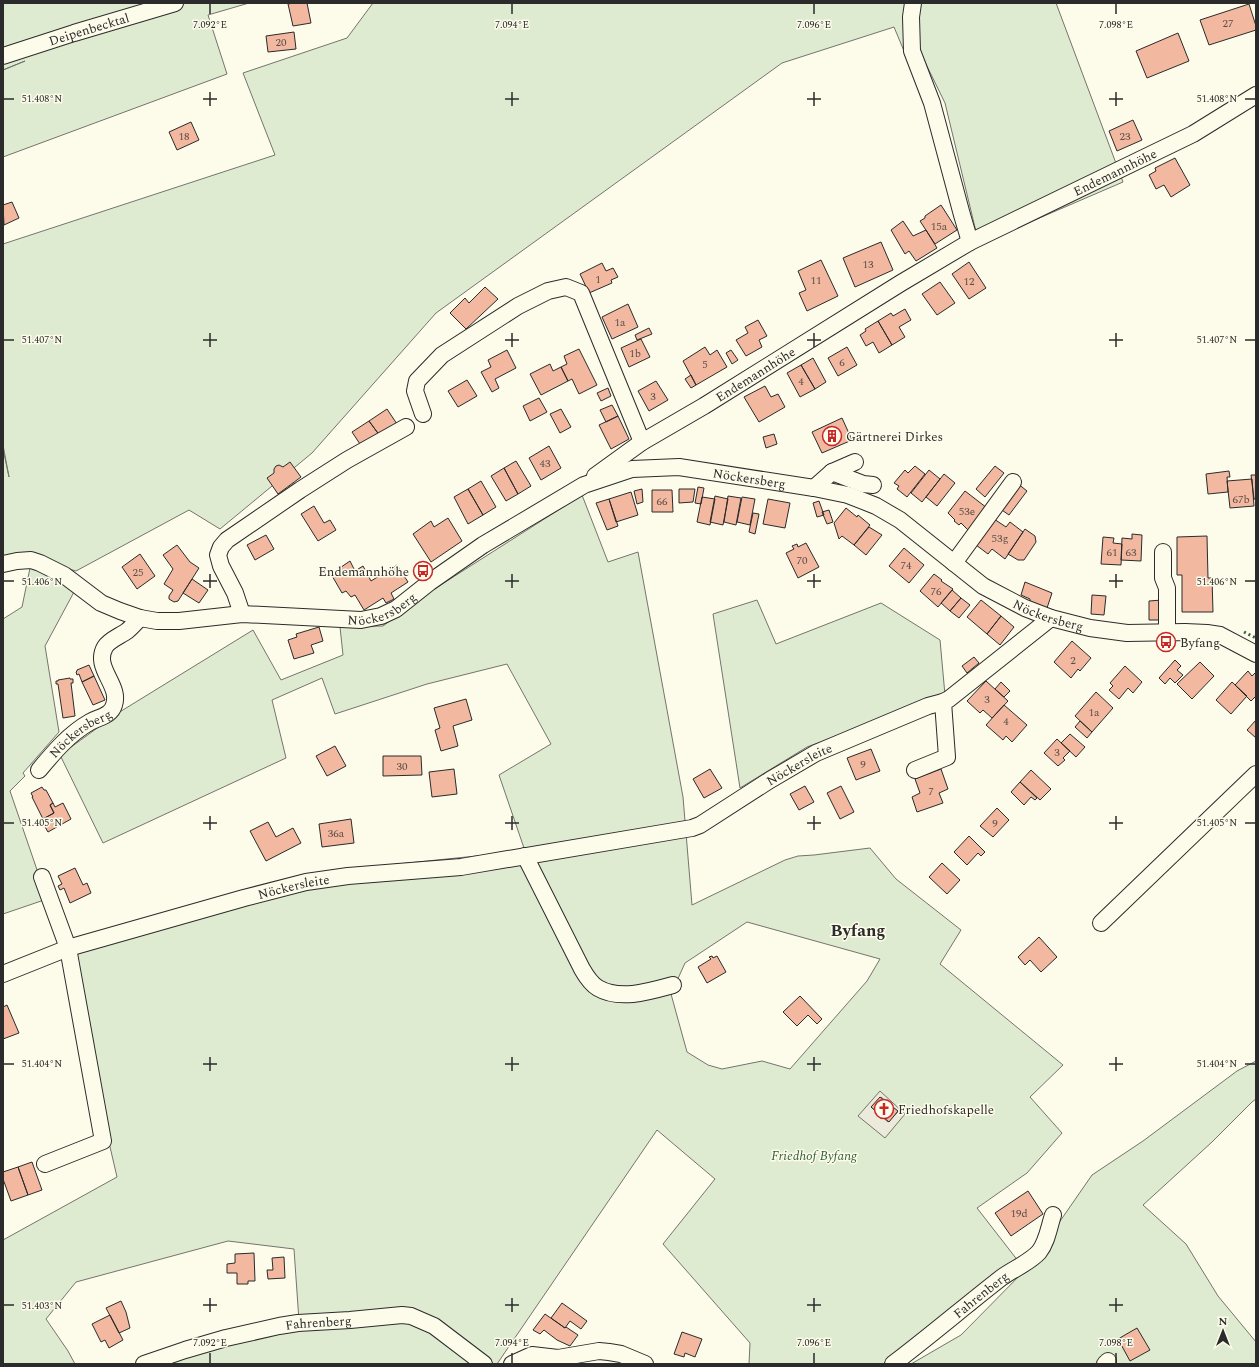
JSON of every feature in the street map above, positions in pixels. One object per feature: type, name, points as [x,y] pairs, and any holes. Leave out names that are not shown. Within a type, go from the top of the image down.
[{"type":"street","name":"Deipenbecktal","points":[[3,56],[175,3]]},
{"type":"street","points":[[913,3],[911,17],[912,51],[932,104],[970,242]]},
{"type":"street","name":"Endemannhöhe","points":[[584,485],[642,442],[704,406],[901,283],[970,242],[1193,134],[1256,95]]},
{"type":"street","points":[[423,414],[415,391],[417,382],[442,355],[518,306],[548,291],[566,287],[581,293],[642,442]]},
{"type":"street","points":[[242,614],[235,593],[221,566],[218,555],[221,547],[227,540],[347,460],[406,427]]},
{"type":"street","points":[[814,488],[832,472],[855,462]]},
{"type":"street","name":"Nöckersberg","points":[[3,564],[31,560],[40,563],[64,575],[101,602],[140,618],[157,621],[179,621],[242,614],[361,620],[381,616],[396,609],[430,582],[484,545],[584,485],[632,469],[679,467],[814,488],[848,495],[876,506],[900,520],[983,586],[1025,608],[1051,618],[1111,632],[1185,632],[1220,635],[1256,654]]},
{"type":"street","points":[[832,472],[863,484],[873,485]]},
{"type":"street","points":[[954,563],[1013,482]]},
{"type":"street","points":[[1162,552],[1163,578],[1167,588],[1167,633]]},
{"type":"street","name":"Nöckersberg","points":[[39,770],[71,735],[90,722],[109,713],[114,706],[116,695],[102,666],[101,657],[105,646],[128,630],[140,618]]},
{"type":"street","name":"Nöckersleite","points":[[3,974],[68,948],[244,898],[325,879],[461,867],[692,828],[816,753],[928,706],[949,699],[1051,618]]},
{"type":"street","points":[[916,770],[947,757],[943,702]]},
{"type":"street","points":[[1101,924],[1256,774]]},
{"type":"street","points":[[524,856],[582,969],[588,979],[598,988],[608,993],[634,994],[673,985]]},
{"type":"street","points":[[42,877],[68,948],[103,1141],[45,1164]]},
{"type":"street","name":"Fahrenberg","points":[[893,1364],[1003,1276],[1038,1252],[1044,1243],[1053,1215]]},
{"type":"street","name":"Fahrenberg","points":[[144,1364],[219,1340],[279,1326],[298,1323],[402,1315],[415,1317],[434,1326],[484,1364]]},
{"type":"street","points":[[512,1364],[532,1355],[558,1358],[599,1351],[621,1354],[645,1364]]},
{"type":"green space","points":[[3,3],[249,3],[208,15],[227,74],[3,157]]},
{"type":"green space","points":[[373,3],[1056,3],[1123,182],[979,244],[945,103],[923,58],[924,57],[909,63],[894,27],[782,63],[436,313],[312,453],[220,529],[189,510],[76,571],[24,556],[3,559],[3,449],[9,477],[3,445],[3,244],[275,155],[243,73],[347,38]]},
{"type":"green space","name":"Friedhof Byfang","points":[[582,495],[608,562],[638,552],[683,797],[692,905],[785,860],[798,856],[870,848],[896,879],[961,930],[940,964],[1063,1065],[1030,1097],[1062,1133],[1027,1173],[977,1208],[1022,1266],[976,1309],[890,1364],[749,1364],[750,1343],[663,1244],[715,1179],[657,1130],[497,1364],[492,1364],[420,1318],[299,1321],[294,1249],[228,1241],[76,1282],[46,1319],[75,1364],[3,1364],[3,1240],[117,1177],[65,953],[359,868],[525,851],[499,775],[551,744],[507,664],[427,684],[335,714],[322,678],[272,700],[286,758],[103,843],[60,755],[118,713],[253,630],[281,680],[343,655],[340,627],[383,626],[428,593]],"holes":[[[747,922],[880,959],[867,981],[790,1069],[762,1061],[722,1069],[708,1065],[687,1052],[671,994],[685,963]]]},
{"type":"green space","points":[[30,568],[51,575],[74,592],[45,646],[59,732],[23,773],[25,776],[10,791],[47,899],[3,914],[3,619],[22,607]]},
{"type":"green space","points":[[757,600],[776,644],[881,603],[940,640],[945,695],[807,747],[740,788],[713,614]]},
{"type":"green space","points":[[1256,1061],[1256,1099],[1212,1142],[1143,1205],[1186,1244],[1218,1296],[1256,1342],[1256,1364],[911,1364],[961,1335],[1029,1266],[1092,1175],[1143,1141],[1237,1071]]},
{"type":"green space","points":[[411,1318],[481,1364],[151,1364],[275,1329]]},
{"type":"shaded area","points":[[880,1091],[905,1114],[885,1138],[858,1116]],"holes":[[[881,1097],[898,1112],[888,1122],[871,1107]]]},
{"type":"building","points":[[307,3],[311,23],[293,26],[288,4]]},
{"type":"building","points":[[1249,4],[1256,30],[1209,45],[1200,20]]},
{"type":"building","points":[[294,32],[296,49],[268,52],[266,36]]},
{"type":"building","points":[[1178,33],[1189,61],[1147,78],[1136,51]]},
{"type":"building","points":[[1133,120],[1142,140],[1117,151],[1109,131]]},
{"type":"building","points":[[191,122],[199,140],[177,150],[169,132]]},
{"type":"building","points":[[1175,158],[1190,185],[1171,197],[1164,185],[1156,189],[1149,175],[1156,171],[1155,168]]},
{"type":"building","points":[[12,202],[19,218],[4,225],[3,205]]},
{"type":"building","points":[[941,205],[957,230],[935,244],[920,221]]},
{"type":"building","points":[[903,221],[913,236],[926,230],[937,248],[916,261],[909,251],[905,254],[891,230]]},
{"type":"building","points":[[881,242],[893,270],[855,287],[843,258]]},
{"type":"building","points":[[821,260],[838,296],[807,311],[799,293],[806,290],[798,271]]},
{"type":"building","points":[[969,262],[986,288],[969,299],[952,274]]},
{"type":"building","points":[[602,263],[606,271],[613,268],[618,277],[611,280],[612,283],[589,293],[580,274]]},
{"type":"building","points":[[940,282],[955,303],[937,315],[922,294]]},
{"type":"building","points":[[485,287],[498,299],[466,329],[450,313],[465,298],[469,303]]},
{"type":"building","points":[[628,304],[638,327],[612,339],[602,317]]},
{"type":"building","points":[[905,309],[911,320],[899,327],[905,337],[892,345],[878,321],[891,313],[893,316]]},
{"type":"building","points":[[758,320],[767,336],[759,340],[762,347],[746,356],[736,340],[748,333],[745,327]]},
{"type":"building","points":[[878,321],[892,345],[879,353],[873,342],[866,346],[860,335],[866,331],[865,329]]},
{"type":"building","points":[[649,328],[652,334],[637,340],[635,335]]},
{"type":"building","points":[[641,339],[650,357],[629,367],[621,348]]},
{"type":"building","points":[[705,347],[710,355],[717,350],[727,367],[696,385],[683,361]]},
{"type":"building","points":[[847,347],[857,365],[838,376],[828,358]]},
{"type":"building","points":[[579,349],[597,385],[579,394],[572,379],[568,381],[561,367],[567,364],[564,356]]},
{"type":"building","points":[[507,350],[516,368],[495,379],[499,388],[492,392],[481,372],[491,367],[488,360]]},
{"type":"building","points":[[731,350],[738,360],[732,364],[726,353]]},
{"type":"building","points":[[813,358],[826,382],[815,389],[801,365]]},
{"type":"building","points":[[550,364],[553,371],[561,367],[568,381],[541,395],[530,374]]},
{"type":"building","points":[[801,365],[815,389],[800,397],[787,373]]},
{"type":"building","points":[[691,375],[696,385],[691,388],[685,379]]},
{"type":"building","points":[[467,380],[477,396],[458,407],[448,391]]},
{"type":"building","points":[[656,381],[668,400],[649,411],[638,391]]},
{"type":"building","points":[[765,386],[771,397],[778,394],[785,407],[759,422],[744,397]]},
{"type":"building","points":[[608,388],[611,396],[601,401],[597,393]]},
{"type":"building","points":[[539,398],[547,412],[530,421],[523,406]]},
{"type":"building","points":[[612,405],[618,416],[606,422],[600,410]]},
{"type":"building","points":[[387,409],[397,424],[380,436],[369,421]]},
{"type":"building","points":[[561,409],[571,427],[560,433],[550,414]]},
{"type":"building","points":[[618,416],[629,439],[611,449],[599,425]]},
{"type":"building","name":"Gärtnerei Dirkes","points":[[842,418],[852,440],[822,453],[812,432]]},
{"type":"building","points":[[369,421],[380,436],[362,447],[352,432]]},
{"type":"building","points":[[774,434],[777,444],[766,448],[763,437]]},
{"type":"building","points":[[549,446],[561,468],[541,480],[529,458]]},
{"type":"building","points":[[516,461],[531,486],[518,494],[504,468]]},
{"type":"building","points":[[290,462],[301,477],[278,494],[267,478],[274,473],[276,466],[279,465],[283,467]]},
{"type":"building","points":[[915,466],[925,474],[907,497],[897,489],[899,486],[894,483],[905,470],[908,473]]},
{"type":"building","points":[[995,466],[1004,473],[985,497],[976,489]]},
{"type":"building","points":[[504,468],[518,494],[506,501],[491,476]]},
{"type":"building","points":[[929,470],[940,479],[922,502],[911,493]]},
{"type":"building","points":[[1229,471],[1230,477],[1227,477],[1228,492],[1208,494],[1206,474]]},
{"type":"building","points":[[944,474],[955,483],[937,506],[926,497]]},
{"type":"building","points":[[1251,475],[1256,475],[1256,499],[1254,499]]},
{"type":"building","points":[[1252,479],[1254,506],[1230,508],[1227,481]]},
{"type":"building","points":[[481,481],[496,507],[483,515],[468,489]]},
{"type":"building","points":[[1017,483],[1027,491],[1009,515],[999,508]]},
{"type":"building","points":[[698,487],[704,488],[701,504],[695,503]]},
{"type":"building","points":[[468,489],[483,515],[468,524],[454,497]]},
{"type":"building","points":[[642,489],[643,502],[637,504],[634,491]]},
{"type":"building","points":[[679,489],[695,489],[693,502],[679,503]]},
{"type":"building","points":[[652,490],[672,490],[673,512],[652,512]]},
{"type":"building","points":[[965,491],[987,508],[969,531],[961,523],[959,525],[954,521],[955,520],[948,513]]},
{"type":"building","points":[[631,492],[638,515],[616,522],[609,499]]},
{"type":"building","points":[[715,496],[728,499],[723,525],[710,522]]},
{"type":"building","points":[[728,496],[741,498],[736,525],[724,522]]},
{"type":"building","points":[[702,497],[715,499],[710,525],[697,522]]},
{"type":"building","points":[[742,497],[755,499],[750,525],[737,522]]},
{"type":"building","points":[[609,499],[618,526],[607,530],[596,503]]},
{"type":"building","points":[[768,499],[790,503],[785,528],[763,524]]},
{"type":"building","points":[[819,501],[824,515],[817,517],[813,503]]},
{"type":"building","points":[[314,506],[324,523],[330,520],[336,530],[318,541],[301,514]]},
{"type":"building","points":[[846,508],[857,517],[858,515],[870,525],[854,545],[842,536],[839,539],[834,523]]},
{"type":"building","points":[[829,510],[833,522],[827,524],[822,512]]},
{"type":"building","points":[[753,513],[759,514],[755,534],[749,532]]},
{"type":"building","points":[[448,518],[462,541],[431,562],[413,534],[431,521],[434,527]]},
{"type":"building","points":[[994,519],[1006,527],[1010,522],[1023,532],[1005,559],[992,549],[988,554],[976,545]]},
{"type":"building","points":[[869,527],[882,535],[866,555],[854,545]]},
{"type":"building","points":[[1025,529],[1035,536],[1036,542],[1024,560],[1018,560],[1008,554]]},
{"type":"building","points":[[1132,534],[1142,535],[1141,561],[1121,560],[1122,538],[1132,539]]},
{"type":"building","points":[[266,535],[274,549],[255,560],[247,545]]},
{"type":"building","points":[[1207,536],[1208,578],[1212,578],[1213,612],[1182,612],[1182,575],[1177,575],[1177,537]]},
{"type":"building","points":[[1103,537],[1114,538],[1113,543],[1122,544],[1121,565],[1101,564]]},
{"type":"building","points":[[806,543],[819,567],[798,578],[786,553],[794,549],[792,546],[797,544],[798,547]]},
{"type":"building","points":[[177,545],[190,562],[199,568],[178,601],[174,602],[169,599],[169,596],[173,590],[164,584],[173,569],[163,555]]},
{"type":"building","points":[[904,548],[924,565],[909,583],[889,566]]},
{"type":"building","points":[[140,554],[155,576],[137,589],[122,567]]},
{"type":"building","points":[[350,561],[355,571],[363,566],[371,581],[397,565],[408,582],[391,593],[394,599],[386,603],[383,598],[364,610],[355,595],[351,597],[346,591],[342,593],[331,574]]},
{"type":"building","points":[[934,574],[953,589],[938,607],[920,591]]},
{"type":"building","points":[[192,579],[208,590],[199,603],[183,593]]},
{"type":"building","points":[[1025,582],[1052,593],[1047,608],[1030,602],[1030,599],[1021,595]]},
{"type":"building","points":[[952,590],[961,598],[950,611],[941,603]]},
{"type":"building","points":[[1092,595],[1106,596],[1104,615],[1091,614]]},
{"type":"building","points":[[961,598],[970,605],[959,618],[950,611]]},
{"type":"building","points":[[981,600],[1001,616],[987,634],[967,617]]},
{"type":"building","points":[[1162,600],[1162,620],[1149,620],[1149,601]]},
{"type":"building","points":[[1001,616],[1014,627],[1000,645],[987,634]]},
{"type":"building","points":[[319,627],[323,641],[311,645],[314,653],[294,659],[288,640],[297,637],[296,634]]},
{"type":"building","points":[[1072,641],[1091,658],[1080,671],[1078,669],[1071,678],[1054,662]]},
{"type":"building","points":[[974,657],[979,663],[967,673],[962,666]]},
{"type":"building","points":[[1175,660],[1181,666],[1177,670],[1183,675],[1175,683],[1170,678],[1165,684],[1159,678]]},
{"type":"building","points":[[1200,662],[1214,676],[1192,699],[1177,684]]},
{"type":"building","points":[[89,665],[94,676],[82,682],[79,674],[77,675],[76,672],[77,670]]},
{"type":"building","points":[[1125,666],[1142,682],[1133,693],[1128,688],[1119,699],[1109,690],[1113,686],[1110,683]]},
{"type":"building","points":[[1248,671],[1252,676],[1255,673],[1256,674],[1256,696],[1251,701],[1235,685]]},
{"type":"building","points":[[94,676],[105,700],[93,705],[82,682]]},
{"type":"building","points":[[70,678],[73,679],[73,683],[71,683],[75,716],[63,718],[58,684],[56,684],[56,681]]},
{"type":"building","points":[[986,681],[1008,701],[992,718],[983,710],[980,713],[967,701]]},
{"type":"building","points":[[1001,682],[1010,691],[1004,697],[995,689]]},
{"type":"building","points":[[1232,682],[1247,696],[1231,714],[1216,700]]},
{"type":"building","points":[[1096,692],[1113,708],[1092,732],[1075,716]]},
{"type":"building","points":[[466,699],[472,720],[453,726],[458,746],[441,751],[435,730],[440,728],[434,708]]},
{"type":"building","points":[[1004,705],[1027,725],[1012,742],[1006,736],[1003,740],[986,725]]},
{"type":"building","points":[[1256,720],[1256,738],[1247,730]]},
{"type":"building","points":[[1080,721],[1092,732],[1087,738],[1075,727]]},
{"type":"building","points":[[1070,734],[1085,747],[1076,757],[1061,743]]},
{"type":"building","points":[[1057,739],[1070,751],[1063,758],[1065,760],[1058,766],[1044,753]]},
{"type":"building","points":[[335,746],[346,766],[327,776],[316,756]]},
{"type":"building","points":[[871,749],[880,771],[856,780],[847,758]]},
{"type":"building","points":[[383,756],[421,756],[422,775],[383,776]]},
{"type":"building","points":[[454,769],[457,794],[432,797],[429,772]]},
{"type":"building","points":[[710,769],[722,788],[704,798],[693,779]]},
{"type":"building","points":[[941,769],[948,789],[939,793],[943,803],[917,812],[912,797],[920,793],[915,779]]},
{"type":"building","points":[[1031,770],[1051,789],[1040,800],[1020,782]]},
{"type":"building","points":[[1020,782],[1037,798],[1035,800],[1031,797],[1024,805],[1011,792]]},
{"type":"building","points":[[805,786],[814,802],[799,810],[790,794]]},
{"type":"building","points":[[841,786],[854,812],[840,819],[827,793]]},
{"type":"building","points":[[42,787],[46,790],[53,803],[50,805],[54,813],[43,819],[31,793]]},
{"type":"building","points":[[53,803],[55,807],[63,803],[71,819],[48,832],[41,820],[54,813],[50,805]]},
{"type":"building","points":[[997,808],[1009,820],[993,837],[980,826]]},
{"type":"building","points":[[351,819],[354,843],[322,847],[319,824]]},
{"type":"building","points":[[268,822],[276,837],[293,828],[301,843],[266,861],[250,831]]},
{"type":"building","points":[[969,836],[985,852],[981,856],[978,853],[967,865],[954,852]]},
{"type":"building","points":[[942,863],[960,880],[947,894],[929,877]]},
{"type":"building","points":[[75,868],[83,885],[87,883],[91,893],[70,903],[64,888],[60,890],[58,886],[62,884],[58,876]]},
{"type":"building","points":[[1039,937],[1057,957],[1041,972],[1030,960],[1025,965],[1018,957]]},
{"type":"building","points":[[712,956],[713,958],[717,956],[726,972],[707,983],[698,967],[711,959],[709,957]]},
{"type":"building","points":[[800,996],[822,1019],[817,1024],[808,1015],[797,1026],[783,1012]]},
{"type":"building","points":[[7,1005],[19,1033],[3,1039],[3,1007]]},
{"type":"building","name":"Friedhofskapelle","points":[[880,1097],[898,1111],[889,1122],[871,1107]]},
{"type":"building","points":[[32,1162],[42,1190],[28,1195],[18,1167]]},
{"type":"building","points":[[18,1167],[28,1195],[11,1201],[3,1179],[3,1172]]},
{"type":"building","points":[[1028,1191],[1043,1214],[1011,1236],[995,1213]]},
{"type":"building","points":[[254,1253],[255,1281],[248,1281],[248,1284],[237,1284],[237,1273],[227,1273],[227,1264],[235,1263],[235,1254]]},
{"type":"building","points":[[284,1257],[285,1278],[268,1279],[267,1270],[273,1270],[272,1258]]},
{"type":"building","points":[[121,1301],[126,1312],[130,1328],[119,1333],[106,1308]]},
{"type":"building","points":[[562,1303],[587,1321],[581,1329],[570,1321],[565,1328],[551,1318]]},
{"type":"building","points":[[545,1314],[578,1335],[570,1346],[557,1340],[544,1330],[540,1334],[533,1330]]},
{"type":"building","points":[[110,1315],[123,1340],[109,1348],[105,1340],[101,1342],[92,1324]]},
{"type":"building","points":[[1137,1328],[1150,1350],[1130,1361],[1118,1339]]},
{"type":"building","points":[[682,1332],[702,1339],[695,1357],[685,1353],[684,1357],[674,1354]]},
{"type":"hedge","points":[[1244,632],[1256,638]]},
{"type":"place","name":"Gärtnerei Dirkes","points":[[832,436]]},
{"type":"place","name":"Endemannhöhe","points":[[423,571]]},
{"type":"place","name":"Byfang","points":[[1166,642]]},
{"type":"place","name":"Friedhofskapelle","points":[[884,1109]]},
{"type":"district","name":"Byfang","points":[[858,930]]}]
